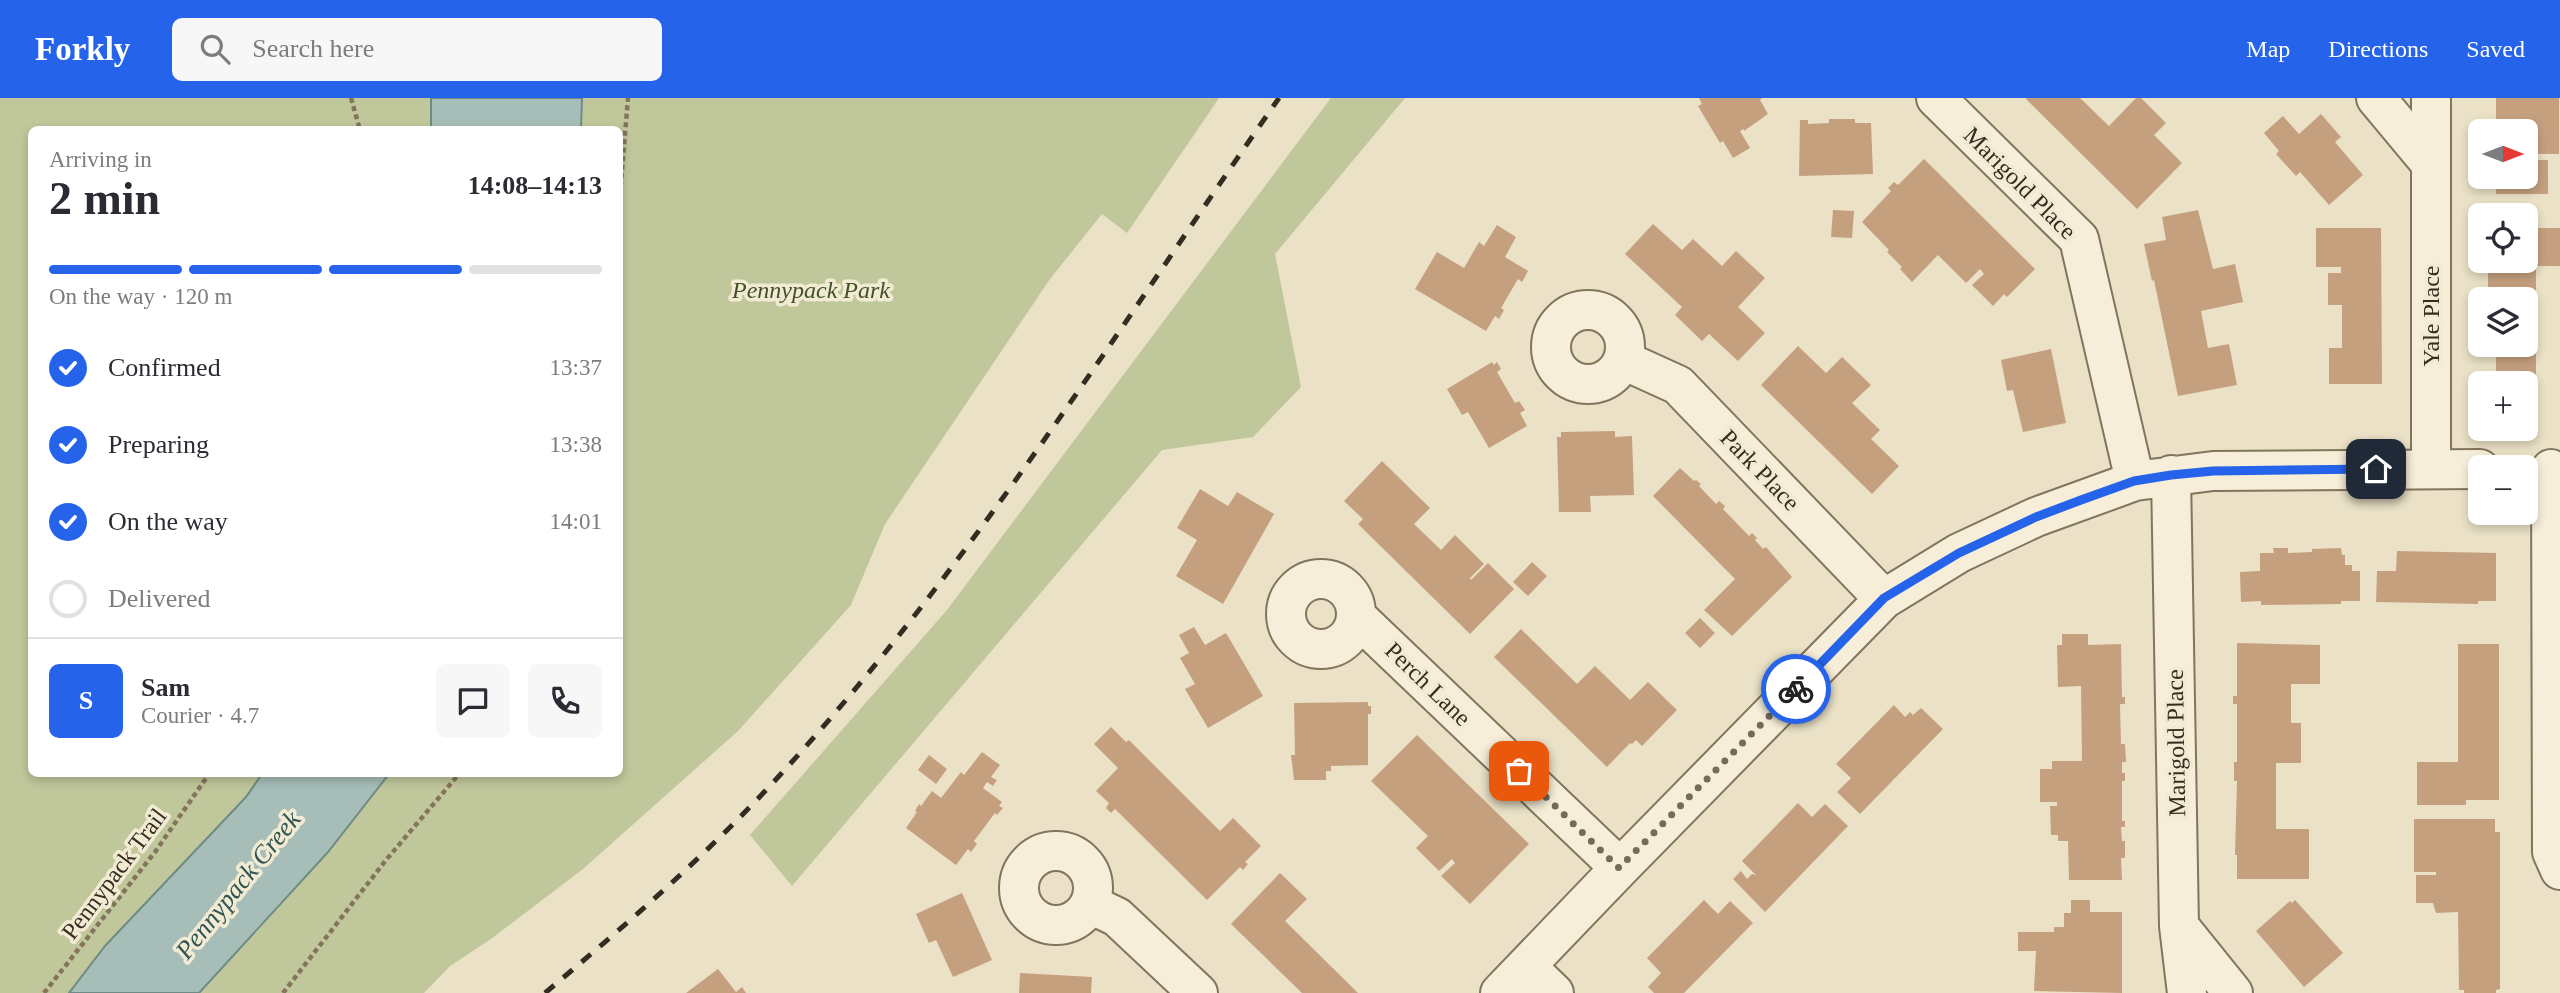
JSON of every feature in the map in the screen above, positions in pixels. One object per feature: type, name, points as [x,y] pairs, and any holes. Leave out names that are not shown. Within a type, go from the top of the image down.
[{"type":"street","name":"Marigold Place","points":[[1936,98],[2079,239],[2153,478],[2179,926],[2187,993]]},
{"type":"street","points":[[2376,98],[2431,164]]},
{"type":"street","name":"Yale Place","points":[[2431,98],[2431,468]]},
{"type":"street","name":"Park Place","points":[[1623,360],[1678,385],[1884,598]]},
{"type":"street","points":[[1554,993],[1513,980],[1884,598],[1959,553],[2036,517],[2153,478],[2213,471],[2468,469]]},
{"type":"street","points":[[2545,469],[2552,852],[2560,870]]},
{"type":"street","name":"Perch Lane","points":[[1356,617],[1619,868]]},
{"type":"street","points":[[1090,904],[1117,917],[1198,993]]},
{"type":"street","points":[[2179,926],[2232,993]]},
{"type":"path","points":[[351,98],[359,126]]},
{"type":"path","points":[[623,159],[628,98]]},
{"type":"path","name":"Pennypack Trail","points":[[44,993],[155,852],[207,777]]},
{"type":"path","points":[[282,993],[386,860],[457,777]]},
{"type":"green space","name":"Pennypack Park","points":[[0,98],[1219,98],[1127,233],[1102,214],[1050,279],[885,524],[851,605],[738,731],[583,869],[491,939],[450,966],[424,993],[0,993]]},
{"type":"green space","points":[[1331,98],[1405,98],[1275,254],[1301,387],[1253,437],[1162,450],[792,886],[750,835],[947,610]]},
{"type":"water","points":[[431,98],[582,98],[581,126],[431,126]]},
{"type":"water","name":"Pennypack Creek","points":[[260,777],[387,777],[328,852],[199,993],[69,993],[105,946],[246,797]]},
{"type":"building","points":[[1699,98],[1762,98],[1760,100],[1768,114],[1740,131],[1750,148],[1733,158],[1723,141],[1720,143],[1698,106],[1702,104]]},
{"type":"building","points":[[2027,98],[2080,98],[2109,126],[2136,98],[2141,98],[2166,123],[2154,135],[2182,163],[2137,209]]},
{"type":"building","points":[[2496,98],[2559,98],[2559,154],[2538,154],[2538,119],[2496,119]]},
{"type":"building","points":[[2321,114],[2341,137],[2335,142],[2363,175],[2329,205],[2300,172],[2296,176],[2276,154],[2279,151],[2264,133],[2283,116],[2299,134]]},
{"type":"building","points":[[1829,119],[1855,119],[1855,123],[1871,123],[1873,174],[1799,176],[1800,120],[1808,120],[1808,124],[1829,123]]},
{"type":"building","points":[[1924,159],[2035,269],[2007,297],[2004,294],[1993,306],[1972,285],[1984,274],[1980,269],[1966,283],[1938,255],[1912,282],[1887,252],[1889,250],[1862,222],[1891,191],[1888,188],[1894,182],[1898,185]]},
{"type":"building","points":[[2538,160],[2548,160],[2548,194],[2496,194],[2496,189],[2538,189]]},
{"type":"building","points":[[1833,210],[1854,211],[1852,238],[1831,237]]},
{"type":"building","points":[[2198,210],[2213,269],[2235,264],[2243,302],[2201,311],[2208,348],[2229,344],[2237,385],[2178,396],[2144,244],[2166,240],[2162,217]]},
{"type":"building","points":[[1653,224],[1682,250],[1693,239],[1722,266],[1736,251],[1765,278],[1738,307],[1765,333],[1738,361],[1709,334],[1702,341],[1675,315],[1682,307],[1625,254]]},
{"type":"building","points":[[1497,225],[1516,237],[1505,257],[1528,271],[1522,282],[1518,279],[1501,308],[1504,310],[1499,319],[1495,316],[1486,331],[1415,289],[1437,252],[1464,268],[1479,242],[1484,246]]},
{"type":"building","points":[[2316,228],[2381,228],[2382,384],[2329,384],[2329,348],[2342,348],[2342,305],[2328,305],[2328,273],[2341,273],[2341,267],[2316,267]]},
{"type":"building","points":[[2538,228],[2560,228],[2560,266],[2538,266]]},
{"type":"building","points":[[2488,273],[2536,273],[2536,287],[2488,287]]},
{"type":"building","points":[[1798,346],[1826,373],[1842,357],[1871,385],[1852,403],[1880,430],[1871,439],[1899,466],[1872,494],[1761,385]]},
{"type":"building","points":[[2051,349],[2066,423],[2023,432],[2013,390],[2007,391],[2001,360]]},
{"type":"building","points":[[2496,357],[2536,357],[2536,371],[2496,371]]},
{"type":"building","points":[[1492,362],[1494,365],[1497,362],[1501,369],[1497,372],[1515,403],[1519,401],[1525,410],[1520,413],[1527,426],[1489,448],[1468,412],[1462,415],[1447,389]]},
{"type":"building","points":[[1615,431],[1615,437],[1632,436],[1634,495],[1590,496],[1591,512],[1559,512],[1557,437],[1561,437],[1561,432]]},
{"type":"building","points":[[1382,461],[1430,508],[1414,524],[1441,550],[1455,535],[1484,564],[1471,580],[1488,563],[1514,589],[1470,634],[1358,524],[1363,519],[1344,501]]},
{"type":"building","points":[[1680,468],[1701,484],[1699,486],[1716,504],[1719,501],[1725,506],[1723,509],[1749,536],[1752,533],[1763,549],[1766,547],[1792,577],[1732,636],[1704,610],[1735,579],[1653,496]]},
{"type":"building","points":[[1200,489],[1228,506],[1237,492],[1274,514],[1223,604],[1176,576],[1197,540],[1177,528]]},
{"type":"building","points":[[2273,548],[2288,548],[2288,553],[2341,548],[2342,555],[2345,555],[2345,565],[2352,565],[2352,571],[2360,571],[2360,601],[2341,601],[2341,604],[2261,605],[2261,601],[2241,602],[2240,572],[2260,571],[2260,553],[2274,553]]},
{"type":"building","points":[[2397,551],[2496,553],[2496,601],[2478,601],[2478,604],[2376,602],[2377,571],[2396,571]]},
{"type":"building","points":[[1532,562],[1547,576],[1528,596],[1513,582]]},
{"type":"building","points":[[1700,618],[1715,633],[1700,648],[1685,633]]},
{"type":"building","points":[[1194,627],[1205,645],[1226,633],[1263,696],[1208,728],[1185,689],[1195,684],[1180,658],[1189,653],[1179,635]]},
{"type":"building","points":[[1521,629],[1577,684],[1595,666],[1630,700],[1648,682],[1677,710],[1642,746],[1636,740],[1630,743],[1607,767],[1494,657]]},
{"type":"building","points":[[2062,634],[2088,634],[2088,645],[2121,644],[2122,697],[2125,697],[2125,704],[2120,704],[2121,744],[2125,744],[2126,762],[2122,762],[2125,781],[2122,781],[2122,821],[2125,821],[2125,827],[2121,827],[2122,841],[2125,841],[2125,858],[2121,858],[2122,880],[2069,880],[2068,841],[2058,841],[2058,835],[2051,835],[2050,806],[2057,806],[2057,802],[2040,802],[2040,769],[2052,769],[2052,761],[2082,761],[2081,686],[2058,687],[2057,645],[2062,645]]},
{"type":"building","points":[[2237,643],[2320,645],[2320,684],[2291,684],[2291,723],[2301,723],[2301,763],[2276,763],[2276,829],[2309,829],[2309,879],[2237,879],[2237,781],[2234,781],[2234,762],[2237,762],[2237,704],[2233,704],[2233,696],[2237,696]]},
{"type":"building","points":[[2458,644],[2499,644],[2499,800],[2466,800],[2466,805],[2417,805],[2417,762],[2458,762]]},
{"type":"building","points":[[1368,702],[1371,714],[1368,714],[1368,765],[1331,766],[1331,771],[1326,771],[1326,780],[1294,780],[1291,755],[1295,755],[1294,703]]},
{"type":"building","points":[[1894,705],[1905,717],[1910,712],[1913,715],[1921,708],[1943,729],[1860,814],[1837,792],[1851,778],[1836,764]]},
{"type":"building","points":[[1111,727],[1126,742],[1129,740],[1220,831],[1233,818],[1261,846],[1245,862],[1248,864],[1243,870],[1240,867],[1207,900],[1115,809],[1111,813],[1106,808],[1109,803],[1096,791],[1118,768],[1094,744]]},
{"type":"building","points":[[1417,735],[1529,844],[1470,904],[1441,876],[1455,863],[1452,859],[1439,871],[1416,848],[1428,836],[1371,781]]},
{"type":"building","points":[[982,752],[1000,765],[991,777],[997,780],[993,786],[987,782],[983,788],[1002,802],[999,806],[1003,808],[997,815],[995,813],[974,841],[977,844],[971,852],[968,849],[956,865],[906,828],[919,804],[921,806],[932,791],[941,798],[961,772],[964,775]]},
{"type":"building","points":[[929,755],[947,769],[936,784],[918,770]]},
{"type":"building","points":[[1798,803],[1812,817],[1825,804],[1848,826],[1765,912],[1733,879],[1741,871],[1747,879],[1752,874],[1756,875],[1742,861]]},
{"type":"building","points":[[2414,819],[2495,819],[2495,832],[2500,832],[2500,989],[2496,990],[2496,993],[2464,993],[2464,990],[2459,990],[2458,912],[2436,913],[2433,903],[2416,903],[2416,875],[2436,875],[2436,872],[2414,872]]},
{"type":"building","points":[[1280,873],[1307,899],[1285,921],[1358,993],[1302,993],[1231,924]]},
{"type":"building","points":[[962,893],[992,960],[953,977],[936,940],[929,943],[916,914]]},
{"type":"building","points":[[1704,900],[1718,914],[1730,901],[1753,923],[1684,993],[1654,993],[1648,987],[1661,973],[1647,958]]},
{"type":"building","points":[[2071,900],[2090,900],[2090,912],[2122,912],[2122,993],[2034,991],[2036,951],[2018,951],[2018,932],[2054,932],[2054,927],[2064,927],[2064,913],[2071,913]]},
{"type":"building","points":[[2295,900],[2343,953],[2304,987],[2256,931],[2290,901],[2292,903]]},
{"type":"building","points":[[718,969],[736,992],[742,987],[746,993],[686,993]]},
{"type":"building","points":[[1020,973],[1092,977],[1091,993],[1019,993]]},
{"type":"railway","points":[[545,993],[636,915],[724,833],[780,775],[849,696],[916,614],[1041,445],[1279,98]]},
{"type":"way so far","points":[[1519,771],[1619,868],[1796,689]]},
{"type":"route","points":[[1796,689],[1884,598],[1959,553],[2036,517],[2103,491],[2134,481],[2213,471],[2376,469]]}]
